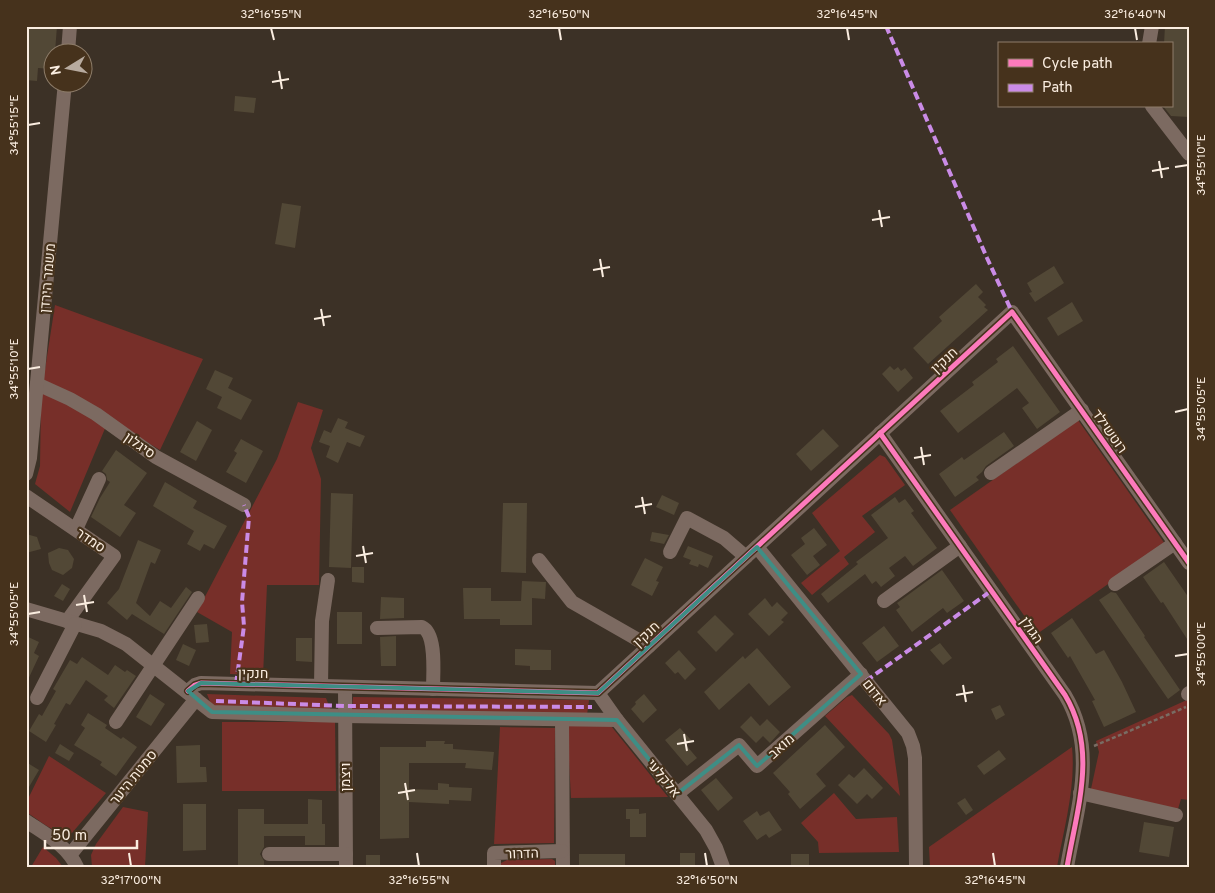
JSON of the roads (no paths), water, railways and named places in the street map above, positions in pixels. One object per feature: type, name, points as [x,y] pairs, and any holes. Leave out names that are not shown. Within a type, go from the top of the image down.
[{"type":"street","points":[[69,42],[70,26]]},
{"type":"street","points":[[1149,42],[1152,26]]},
{"type":"street","name":"משמר הירדן","points":[[26,474],[30,458],[64,92]]},
{"type":"street","points":[[1154,108],[1189,154]]},
{"type":"street","name":"רוטשילד","points":[[1012,312],[1189,563]]},
{"type":"street","name":"חנקין","points":[[192,695],[196,685],[201,683],[598,693],[1012,312]]},
{"type":"street","name":"סיגלון","points":[[37,384],[70,399],[96,414],[156,457],[244,505]]},
{"type":"street","points":[[992,473],[1082,410]]},
{"type":"street","name":"הגולן","points":[[880,433],[1065,696],[1073,711],[1084,750],[1084,766],[1067,867]]},
{"type":"street","points":[[76,530],[99,479]]},
{"type":"street","name":"סמדר","points":[[26,496],[114,556],[71,622]]},
{"type":"street","points":[[670,552],[686,518],[724,538],[746,557]]},
{"type":"street","points":[[1115,584],[1174,543]]},
{"type":"street","points":[[884,601],[960,546]]},
{"type":"street","name":"אדום","points":[[757,547],[904,727],[912,742],[915,758],[916,867]]},
{"type":"street","points":[[539,560],[572,602],[649,646]]},
{"type":"street","points":[[322,686],[322,621],[328,580]]},
{"type":"street","points":[[116,722],[198,598]]},
{"type":"street","points":[[26,609],[101,631],[126,644],[212,712],[617,720]]},
{"type":"street","points":[[37,698],[71,622]]},
{"type":"street","points":[[377,628],[422,627],[427,629],[432,643],[433,689]]},
{"type":"street","name":"מואב","points":[[677,794],[739,745],[758,766],[861,674]]},
{"type":"street","name":"ויצמן","points":[[345,687],[346,860]]},
{"type":"street","name":"אלקלעי","points":[[598,693],[617,720],[710,836],[719,853],[723,867]]},
{"type":"street","name":"סמטת היער","points":[[74,861],[192,695]]},
{"type":"street","points":[[562,720],[563,867]]},
{"type":"street","points":[[1080,793],[1176,815]]},
{"type":"street","points":[[26,821],[60,844],[74,861]]},
{"type":"street","name":"הדרור","points":[[494,867],[494,853],[562,851]]},
{"type":"street","points":[[270,854],[346,860]]}]
